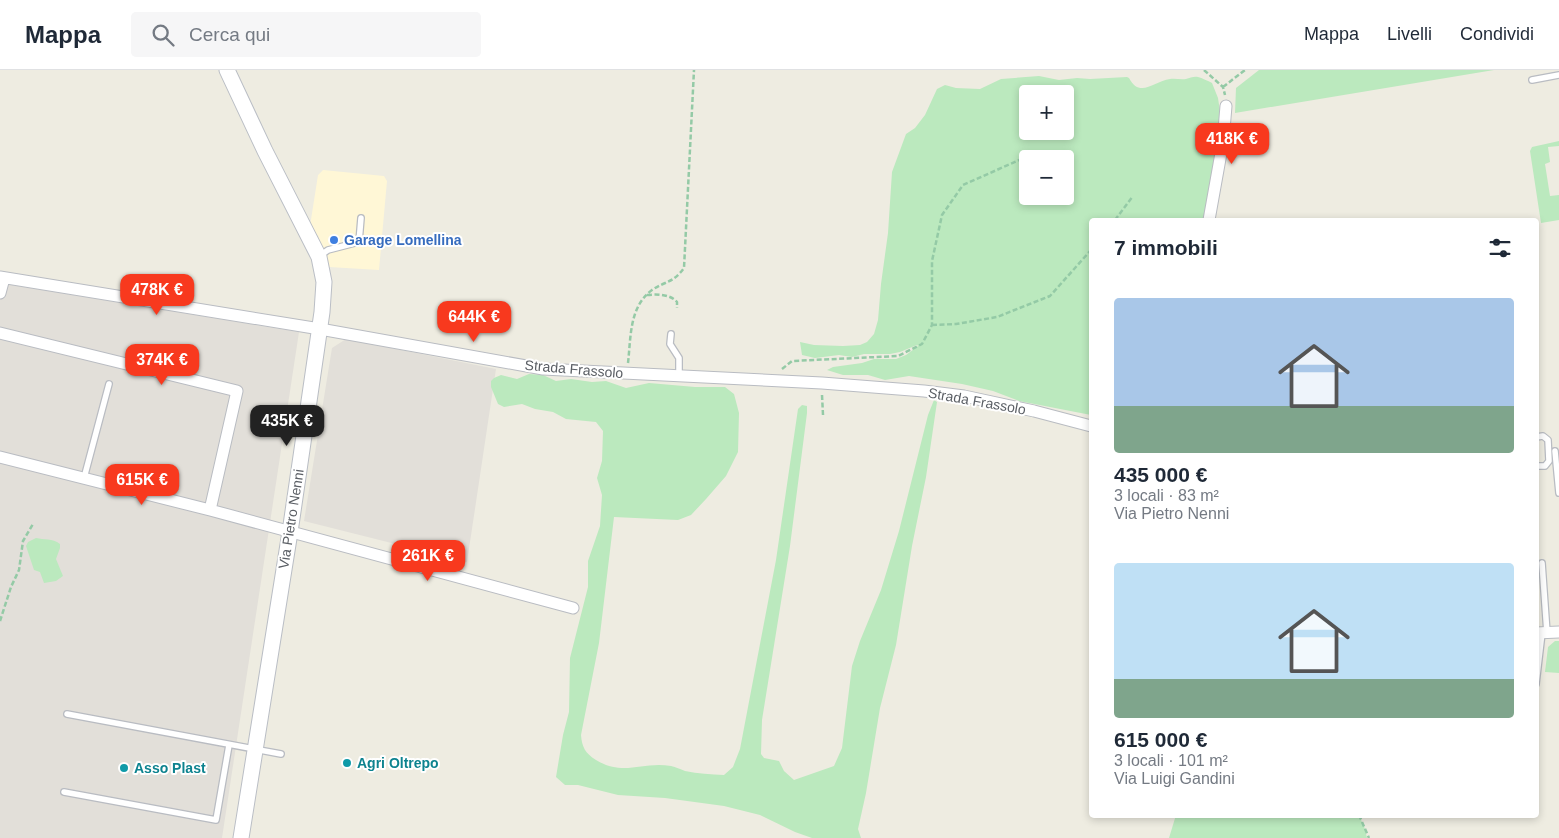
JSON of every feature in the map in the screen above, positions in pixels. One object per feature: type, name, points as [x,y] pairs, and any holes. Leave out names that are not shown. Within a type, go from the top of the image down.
[{"type":"street","name":"Via Pietro Nenni","points":[[227,70],[265,151],[319,257],[324,282],[320,329],[290,532],[241,838]]},
{"type":"street","points":[[1208,218],[1223,142],[1226,106]]},
{"type":"street","points":[[0,293],[2,278]]},
{"type":"street","name":"Strada Frassolo","points":[[2,278],[320,329],[543,369],[822,383],[924,391],[964,396],[1043,413],[1089,425]]},
{"type":"street","points":[[0,333],[236,391],[210,510]]},
{"type":"street","points":[[0,457],[210,510],[573,608]]},
{"type":"street","points":[[1542,633],[1559,632]]},
{"type":"lane","points":[[1532,80],[1559,75]]},
{"type":"lane","points":[[319,257],[328,250],[359,242],[361,218]]},
{"type":"lane","points":[[671,334],[670,344],[679,358],[679,376]]},
{"type":"lane","points":[[84,478],[109,384]]},
{"type":"lane","points":[[1539,436],[1543,436],[1548,440],[1549,461],[1545,466],[1539,466]]},
{"type":"lane","points":[[1555,451],[1559,493]]},
{"type":"lane","points":[[1539,658],[1542,633],[1542,562]]},
{"type":"lane","points":[[67,714],[280,754]]},
{"type":"lane","points":[[64,792],[216,820],[229,745]]},
{"type":"path","points":[[626,374],[634,314],[645,296],[654,289],[676,279],[684,268],[694,70]]},
{"type":"path","points":[[1204,70],[1223,87],[1226,106]]},
{"type":"path","points":[[1223,87],[1245,70]]},
{"type":"path","points":[[774,381],[781,370],[792,361],[898,356],[922,344],[932,324],[932,260],[942,215],[963,185],[1019,160]]},
{"type":"path","points":[[1116,218],[1133,196]]},
{"type":"path","points":[[932,324],[956,324],[997,317],[1050,296],[1089,252]]},
{"type":"path","points":[[645,296],[652,294],[672,297],[677,302],[677,308]]},
{"type":"path","points":[[822,383],[823,415]]},
{"type":"path","points":[[0,621],[11,587],[19,570],[23,541],[33,524]]},
{"type":"path","points":[[1360,818],[1369,838]]},
{"type":"shaded area","points":[[323,170],[384,176],[387,181],[379,270],[329,267],[318,236],[310,226],[318,175]]},
{"type":"shaded area","points":[[0,283],[299,332],[222,838],[0,838]]},
{"type":"shaded area","points":[[346,339],[496,369],[467,562],[304,521],[332,348]]},
{"type":"green space","points":[[1259,70],[1494,70],[1235,113],[1236,88]]},
{"type":"green space","points":[[1039,76],[1059,80],[1127,77],[1133,84],[1143,88],[1164,80],[1194,77],[1212,83],[1218,98],[1221,118],[1219,144],[1204,218],[1089,218],[1089,415],[1019,401],[993,391],[962,384],[909,376],[885,380],[868,375],[843,375],[827,370],[833,367],[862,363],[874,359],[896,359],[906,355],[917,345],[890,354],[864,354],[852,357],[839,355],[815,358],[802,355],[800,342],[814,345],[860,345],[867,342],[874,334],[878,320],[888,233],[892,172],[906,134],[915,128],[925,115],[937,89],[945,85],[956,88],[980,89],[1001,79]]},
{"type":"green space","points":[[1559,141],[1559,146],[1548,147],[1550,162],[1545,164],[1550,196],[1559,195],[1559,220],[1541,223],[1530,151],[1532,147]]},
{"type":"green space","points":[[529,374],[543,375],[556,381],[571,379],[592,382],[606,381],[626,388],[649,383],[695,387],[725,387],[734,394],[739,413],[738,452],[726,476],[691,515],[678,520],[614,517],[599,643],[581,735],[583,746],[589,755],[606,765],[624,768],[651,765],[673,766],[685,771],[704,774],[724,775],[733,767],[740,749],[776,560],[798,409],[802,405],[807,406],[790,546],[762,720],[761,754],[764,758],[779,761],[784,771],[794,780],[834,766],[842,748],[852,666],[881,590],[899,531],[928,415],[934,400],[937,402],[926,477],[912,546],[896,645],[880,708],[858,829],[861,838],[812,838],[760,815],[724,806],[665,798],[618,795],[578,785],[565,785],[556,777],[569,712],[570,658],[588,587],[588,561],[600,526],[602,495],[597,478],[602,461],[603,431],[596,422],[566,419],[553,412],[535,409],[522,404],[504,407],[498,404],[491,387],[491,381],[494,378],[501,375],[517,379]]},
{"type":"green space","points":[[36,538],[51,540],[60,544],[56,559],[63,576],[56,581],[44,583],[40,572],[34,570],[26,546],[28,542]]},
{"type":"green space","points":[[1555,641],[1559,641],[1559,673],[1545,672],[1548,647]]},
{"type":"green space","points":[[1175,818],[1360,818],[1367,838],[1169,838]]},
{"type":"place","name":"Garage Lomellina","points":[[334,240]]},
{"type":"place","name":"Agri Oltrepo","points":[[347,763]]},
{"type":"place","name":"Asso Plast","points":[[124,768]]}]
